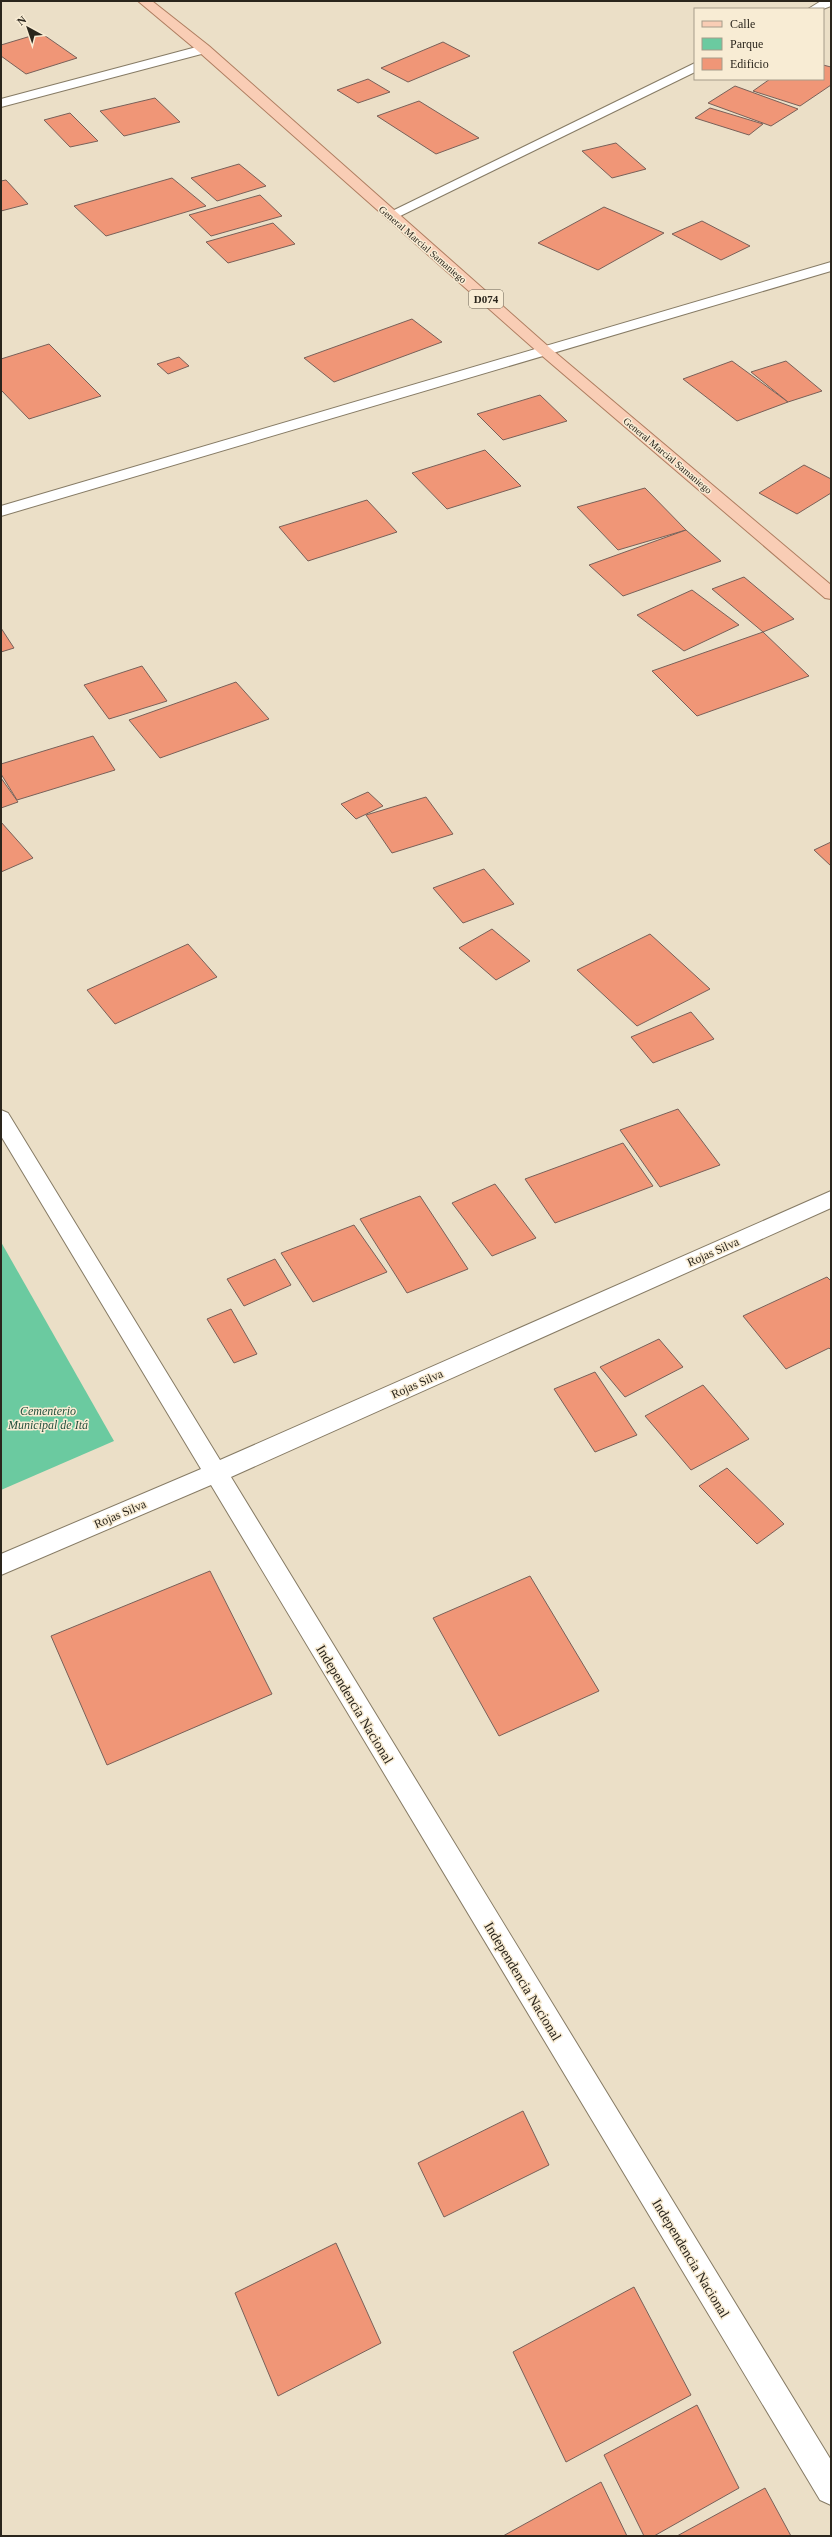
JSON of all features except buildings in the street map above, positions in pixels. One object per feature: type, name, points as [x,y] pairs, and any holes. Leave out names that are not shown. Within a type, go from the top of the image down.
[{"type":"main road","name":"General Marcial Samaniego","points":[[144,1],[204,50],[545,351],[831,594]]},
{"type":"street","points":[[816,8],[831,1]]},
{"type":"street","points":[[1,103],[204,50]]},
{"type":"street","points":[[391,215],[694,67]]},
{"type":"street","points":[[1,511],[831,266]]},
{"type":"street","name":"Independencia Nacional","points":[[1,1118],[831,2489]]},
{"type":"street","name":"Rojas Silva","points":[[1,1565],[216,1473],[831,1199]]},
{"type":"green space","name":"Cementerio Municipal de Itá","points":[[1,1242],[114,1441],[1,1490]]}]
